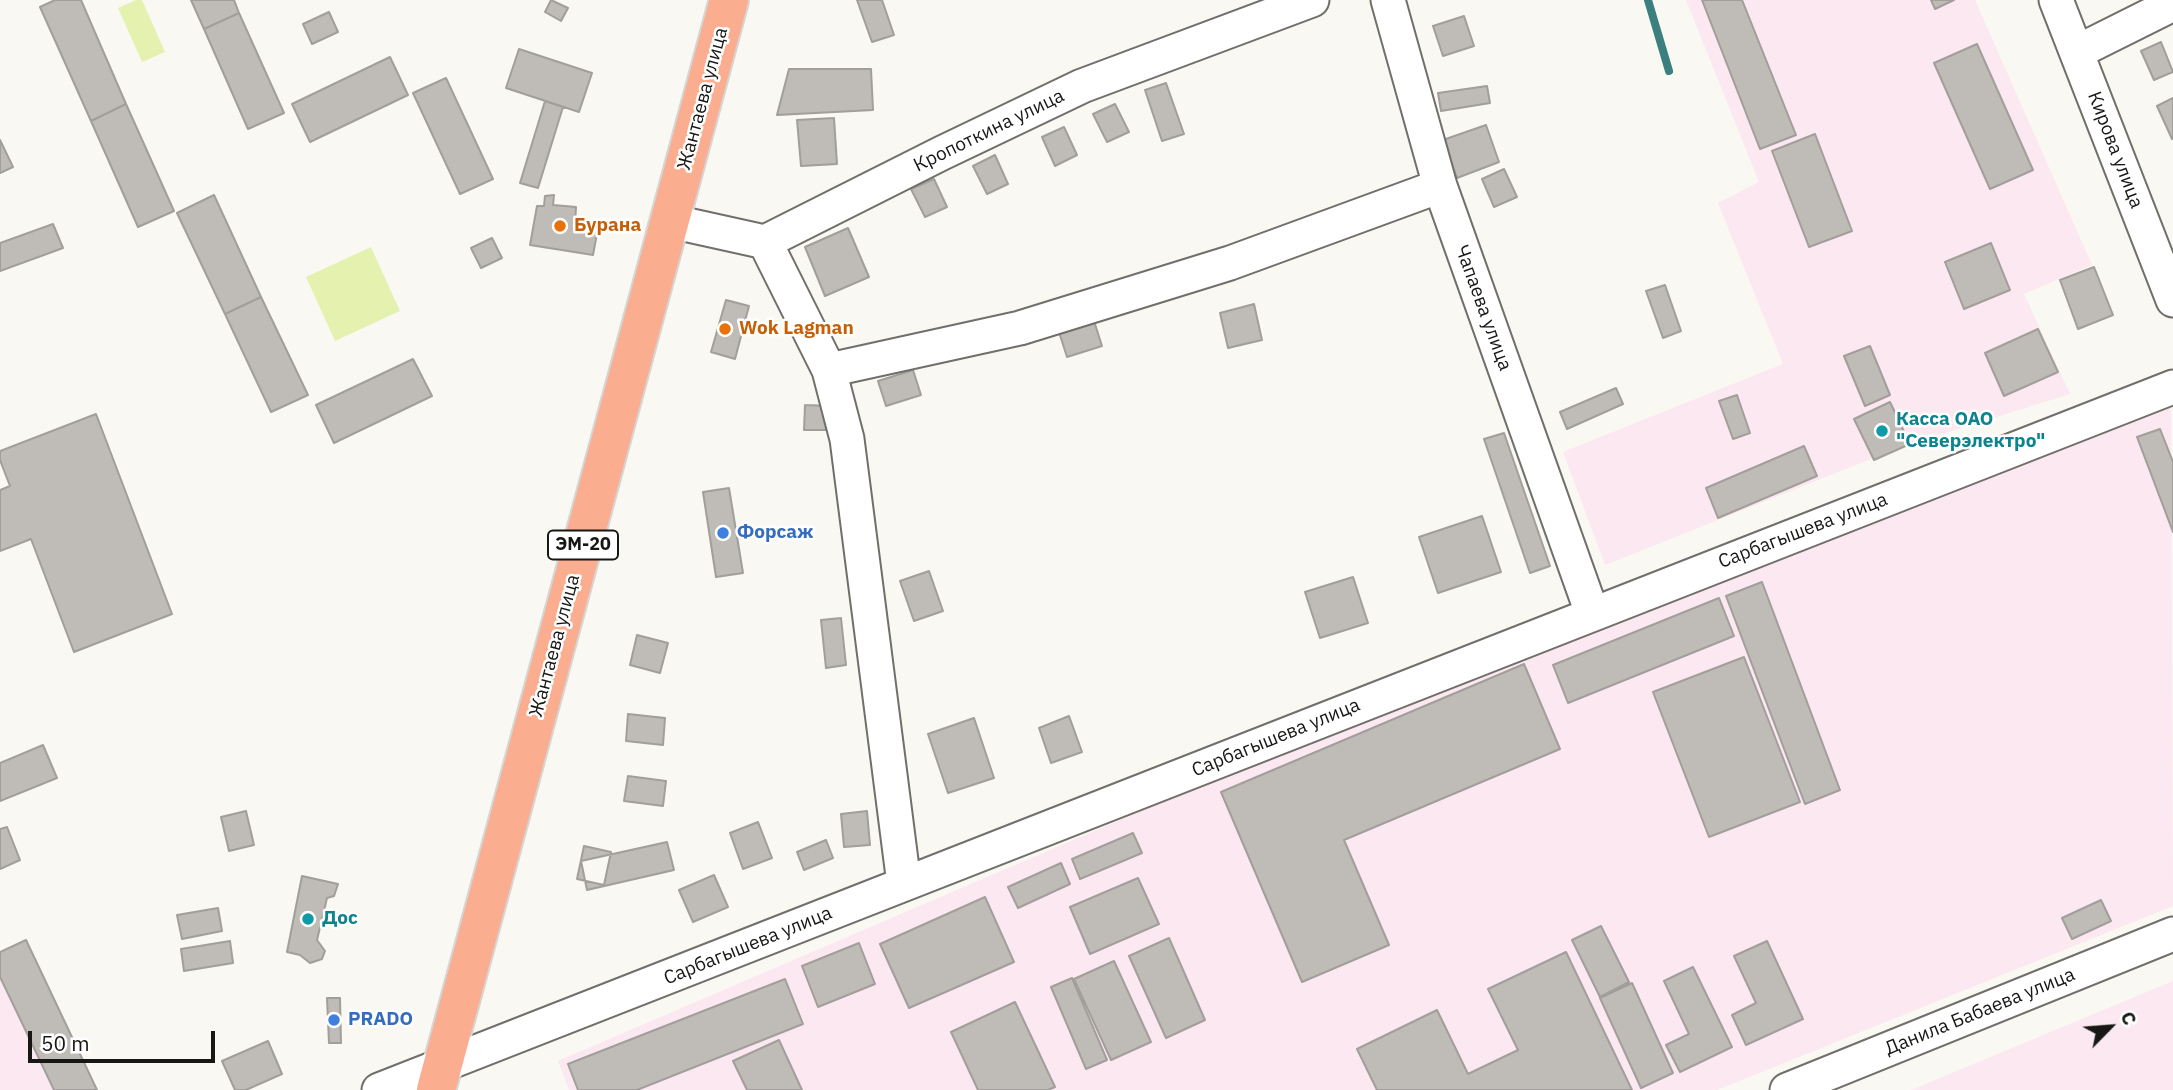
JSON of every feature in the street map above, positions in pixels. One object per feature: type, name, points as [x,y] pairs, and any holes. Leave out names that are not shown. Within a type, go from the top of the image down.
[{"type":"main road","name":"Жантаева улица","points":[[439,1077],[729,0]]},
{"type":"street","name":"Кропоткина улица","points":[[765,242],[1082,86],[1312,0]]},
{"type":"street","name":"Чапаева улица","points":[[1388,0],[1440,186],[1592,612]]},
{"type":"street","name":"Кирова улица","points":[[2056,0],[2173,300]]},
{"type":"street","points":[[2077,52],[2173,4]]},
{"type":"street","points":[[829,370],[1020,328],[1230,263],[1440,186]]},
{"type":"street","points":[[670,221],[765,242],[829,370],[847,439],[904,884]]},
{"type":"street","name":"Сарбагышева улица","points":[[379,1090],[439,1077],[512,1040],[904,884],[1592,612],[2173,387]]},
{"type":"street","name":"Данила Бабаева улица","points":[[1787,1090],[2173,934]]},
{"type":"shaded area","points":[[1686,0],[1975,0],[2092,265],[2024,294],[2070,394],[1901,447],[1605,565],[1563,452],[1783,364],[1718,203],[1759,182]]},
{"type":"shaded area","points":[[2171,403],[2173,906],[1717,1090],[569,1090],[558,1061],[1316,736]]},
{"type":"shaded area","points":[[26,940],[97,1090],[0,1090],[0,951]]},
{"type":"shaded area","points":[[2173,981],[2173,1090],[1911,1090]]},
{"type":"green space","points":[[142,0],[165,52],[142,62],[118,8]]},
{"type":"green space","points":[[371,247],[400,311],[335,341],[306,277]]},
{"type":"building","points":[[55,0],[81,0],[126,104],[91,121],[40,7]]},
{"type":"building","points":[[191,0],[234,0],[239,13],[204,29]]},
{"type":"building","points":[[551,0],[568,8],[561,21],[545,12]]},
{"type":"building","points":[[857,0],[882,0],[894,35],[872,42]]},
{"type":"building","points":[[1702,0],[1742,0],[1796,135],[1760,149]]},
{"type":"building","points":[[1931,0],[1954,0],[1935,9]]},
{"type":"building","points":[[329,12],[338,32],[312,44],[303,24]]},
{"type":"building","points":[[239,13],[284,113],[248,129],[204,29]]},
{"type":"building","points":[[1464,16],[1474,46],[1443,56],[1433,26]]},
{"type":"building","points":[[2161,42],[2173,72],[2154,80],[2141,51]]},
{"type":"building","points":[[1977,44],[2033,170],[1990,189],[1934,63]]},
{"type":"building","points":[[519,49],[592,73],[579,112],[506,88]]},
{"type":"building","points":[[390,57],[408,95],[310,142],[292,104]]},
{"type":"building","points":[[789,69],[871,69],[873,110],[777,115]]},
{"type":"building","points":[[446,78],[493,179],[460,194],[413,93]]},
{"type":"building","points":[[1166,83],[1184,134],[1162,141],[1145,90]]},
{"type":"building","points":[[1487,86],[1490,103],[1441,111],[1438,93]]},
{"type":"building","points":[[2173,98],[2173,138],[2172,139],[2157,106]]},
{"type":"building","points":[[545,101],[563,107],[538,188],[520,183]]},
{"type":"building","points":[[126,104],[174,211],[138,227],[91,121]]},
{"type":"building","points":[[1115,104],[1129,132],[1107,142],[1093,114]]},
{"type":"building","points":[[834,118],[837,164],[801,166],[797,120]]},
{"type":"building","points":[[1486,125],[1499,162],[1457,178],[1443,140]]},
{"type":"building","points":[[1064,127],[1077,155],[1055,166],[1042,137]]},
{"type":"building","points":[[1815,134],[1852,231],[1809,247],[1772,151]]},
{"type":"building","points":[[0,140],[13,167],[0,173]]},
{"type":"building","points":[[995,155],[1008,184],[987,194],[973,166]]},
{"type":"building","points":[[1504,169],[1517,197],[1494,207],[1482,179]]},
{"type":"building","points":[[934,179],[947,207],[925,217],[911,189]]},
{"type":"building","points":[[214,195],[261,297],[225,314],[177,213]]},
{"type":"building","name":"Бурана","points":[[554,195],[553,205],[576,207],[575,224],[598,228],[593,255],[530,245],[537,206],[544,206],[545,196]]},
{"type":"building","points":[[53,224],[63,248],[0,271],[0,243]]},
{"type":"building","points":[[848,228],[869,277],[825,296],[805,247]]},
{"type":"building","points":[[492,238],[502,258],[481,268],[471,248]]},
{"type":"building","points":[[1991,243],[2010,290],[1964,309],[1945,262]]},
{"type":"building","points":[[2094,267],[2113,315],[2078,329],[2060,280]]},
{"type":"building","points":[[1665,285],[1681,331],[1663,338],[1646,291]]},
{"type":"building","points":[[261,297],[308,395],[271,412],[225,314]]},
{"type":"building","points":[[726,300],[749,306],[735,359],[711,352]]},
{"type":"building","points":[[1254,304],[1262,340],[1228,348],[1220,313]]},
{"type":"building","points":[[1094,321],[1102,346],[1067,357],[1059,332]]},
{"type":"building","points":[[2038,329],[2058,372],[2004,396],[1985,353]]},
{"type":"building","points":[[1870,346],[1890,395],[1865,406],[1844,356]]},
{"type":"building","points":[[413,359],[432,396],[334,443],[316,405]]},
{"type":"building","points":[[913,370],[921,395],[886,406],[878,381]]},
{"type":"building","points":[[1616,388],[1623,404],[1567,429],[1560,412]]},
{"type":"building","points":[[1737,395],[1750,433],[1733,439],[1719,401]]},
{"type":"building","name":"Касса ОАО \"Северэлектро\"","points":[[1890,402],[1910,444],[1874,460],[1854,419]]},
{"type":"building","points":[[805,405],[832,406],[832,430],[804,430]]},
{"type":"building","points":[[96,414],[172,614],[74,652],[31,539],[0,551],[0,490],[10,486],[0,460],[0,451]]},
{"type":"building","points":[[2160,429],[2173,462],[2173,532],[2137,437]]},
{"type":"building","points":[[1504,433],[1550,566],[1530,573],[1484,439]]},
{"type":"building","points":[[1804,446],[1817,476],[1718,518],[1706,488]]},
{"type":"building","name":"Форсаж","points":[[729,488],[743,573],[716,577],[703,492]]},
{"type":"building","points":[[1482,516],[1501,572],[1438,593],[1419,537]]},
{"type":"building","points":[[929,571],[943,611],[914,621],[900,581]]},
{"type":"building","points":[[1353,577],[1368,623],[1320,638],[1305,592]]},
{"type":"building","points":[[1762,582],[1840,790],[1805,804],[1726,596]]},
{"type":"building","points":[[1719,598],[1734,636],[1568,703],[1553,665]]},
{"type":"building","points":[[841,618],[846,665],[826,668],[821,620]]},
{"type":"building","points":[[637,635],[668,643],[660,673],[630,665]]},
{"type":"building","points":[[1744,657],[1800,802],[1709,837],[1653,692]]},
{"type":"building","points":[[1524,664],[1560,749],[1344,840],[1389,945],[1302,982],[1221,792]]},
{"type":"building","points":[[628,714],[665,718],[663,745],[626,741]]},
{"type":"building","points":[[1069,716],[1082,752],[1051,763],[1039,728]]},
{"type":"building","points":[[974,718],[994,778],[948,793],[928,734]]},
{"type":"building","points":[[43,745],[57,778],[0,801],[0,763]]},
{"type":"building","points":[[628,776],[666,781],[663,806],[624,801]]},
{"type":"building","points":[[246,811],[254,845],[229,851],[221,817]]},
{"type":"building","points":[[867,811],[870,845],[844,847],[841,814]]},
{"type":"building","points":[[758,822],[772,858],[743,869],[730,833]]},
{"type":"building","points":[[7,827],[20,860],[0,869],[0,829]]},
{"type":"building","points":[[1133,833],[1142,853],[1080,879],[1072,859]]},
{"type":"building","points":[[826,840],[833,858],[804,870],[797,852]]},
{"type":"building","points":[[667,842],[674,870],[587,890],[581,861]]},
{"type":"building","points":[[584,846],[611,852],[604,885],[577,879]]},
{"type":"building","points":[[1061,863],[1070,884],[1018,908],[1008,887]]},
{"type":"building","points":[[714,875],[728,907],[693,922],[679,890]]},
{"type":"building","name":"Дос","points":[[302,876],[338,884],[334,896],[327,898],[317,940],[325,951],[322,959],[310,963],[300,955],[287,952]]},
{"type":"building","points":[[1138,878],[1159,924],[1090,954],[1070,907]]},
{"type":"building","points":[[985,897],[1014,962],[909,1008],[880,944]]},
{"type":"building","points":[[2101,900],[2111,921],[2072,939],[2062,918]]},
{"type":"building","points":[[218,908],[222,931],[182,939],[177,915]]},
{"type":"building","points":[[1601,926],[1629,982],[1600,997],[1572,940]]},
{"type":"building","points":[[1169,938],[1205,1020],[1166,1038],[1129,956]]},
{"type":"building","points":[[26,940],[97,1090],[54,1090],[0,977],[0,952]]},
{"type":"building","points":[[230,941],[233,963],[184,971],[181,949]]},
{"type":"building","points":[[1767,941],[1803,1019],[1746,1045],[1732,1015],[1756,1003],[1734,956]]},
{"type":"building","points":[[859,943],[875,984],[818,1007],[802,966]]},
{"type":"building","points":[[1566,952],[1632,1090],[1377,1090],[1357,1049],[1437,1010],[1468,1074],[1518,1050],[1488,989]]},
{"type":"building","points":[[1114,961],[1151,1042],[1111,1060],[1074,979]]},
{"type":"building","points":[[1693,967],[1732,1047],[1680,1072],[1666,1045],[1689,1034],[1664,981]]},
{"type":"building","points":[[1072,978],[1107,1060],[1086,1069],[1051,987]]},
{"type":"building","points":[[785,979],[803,1024],[637,1090],[578,1090],[568,1064]]},
{"type":"building","points":[[1632,983],[1673,1073],[1641,1088],[1600,998]]},
{"type":"building","name":"PRADO","points":[[327,998],[340,998],[341,1043],[329,1043]]},
{"type":"building","points":[[1015,1002],[1055,1087],[1048,1090],[978,1090],[951,1032]]},
{"type":"building","points":[[779,1040],[802,1090],[747,1090],[733,1061]]},
{"type":"building","points":[[268,1041],[282,1074],[246,1090],[235,1090],[222,1061]]},
{"type":"waterway","points":[[1648,0],[1669,71]]},
{"type":"place","name":"Бурана","points":[[560,226]]},
{"type":"place","name":"Wok Lagman","points":[[725,329]]},
{"type":"place","name":"Касса ОАО \"Северэлектро\"","points":[[1882,431]]},
{"type":"place","name":"Форсаж","points":[[723,533]]},
{"type":"place","name":"Дос","points":[[308,919]]},
{"type":"place","name":"PRADO","points":[[334,1020]]}]
